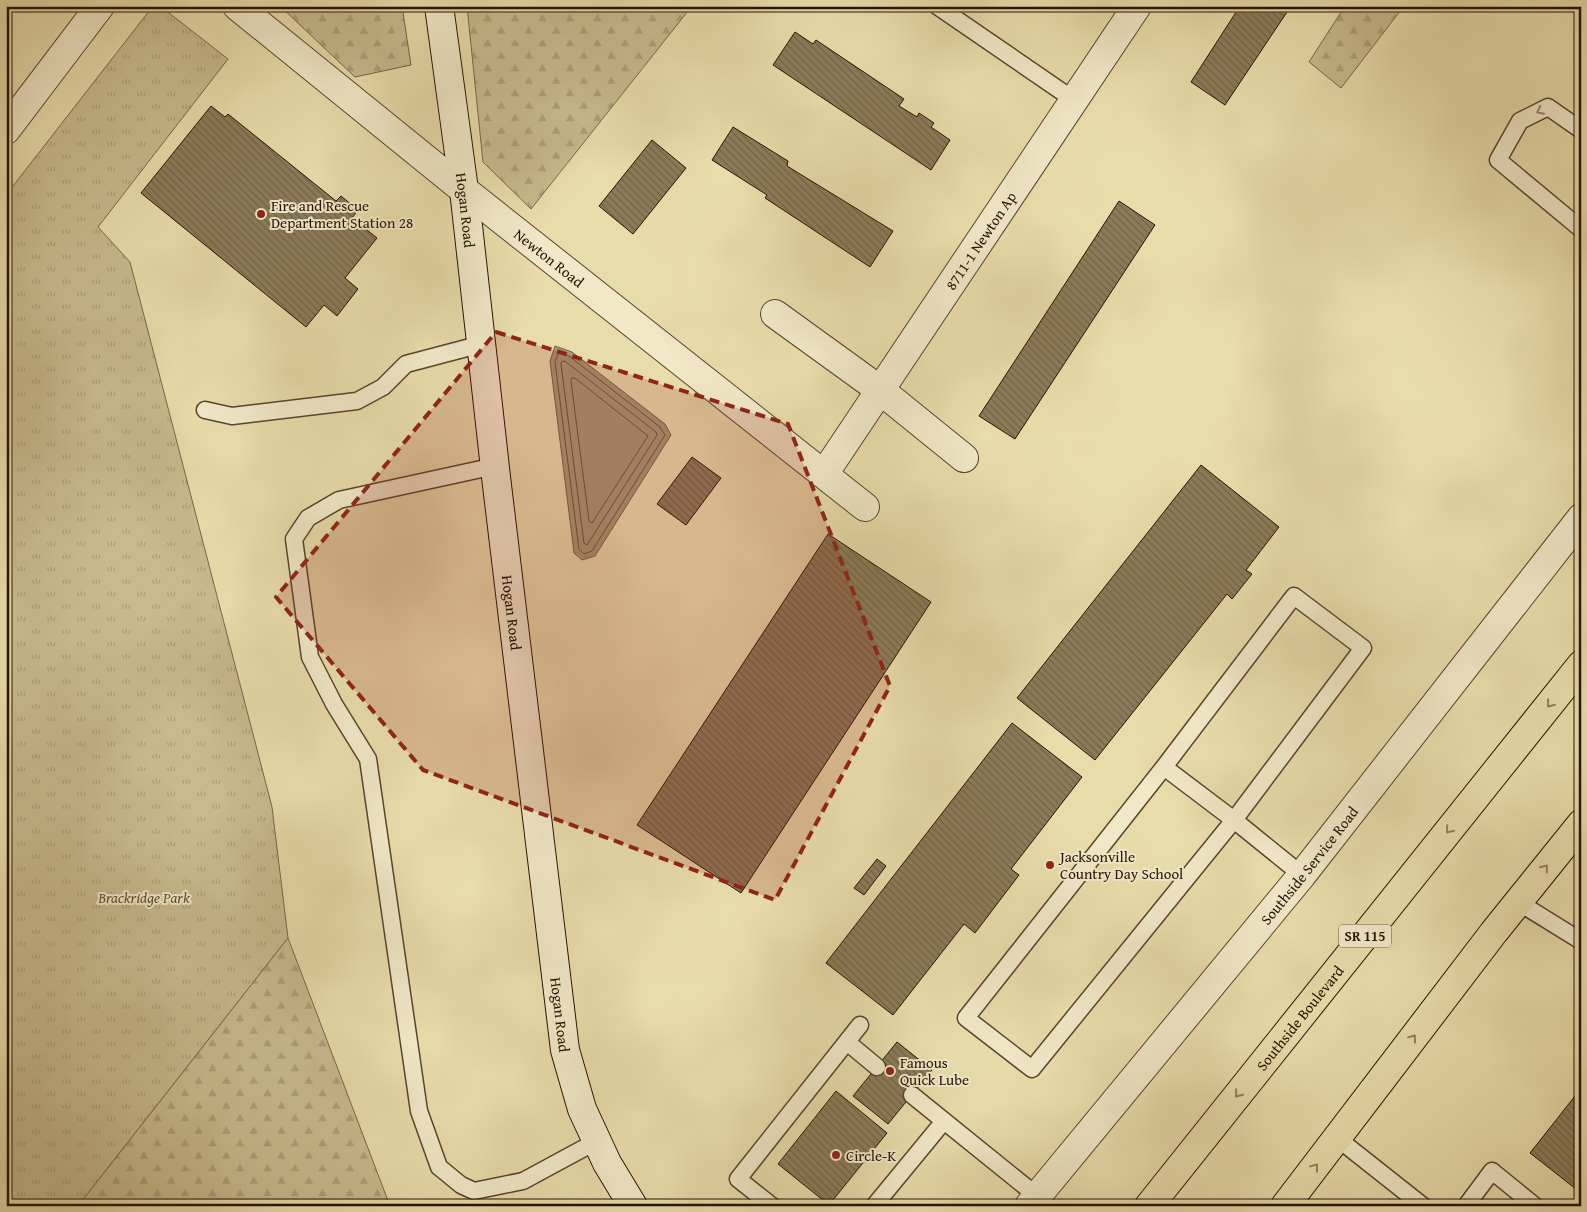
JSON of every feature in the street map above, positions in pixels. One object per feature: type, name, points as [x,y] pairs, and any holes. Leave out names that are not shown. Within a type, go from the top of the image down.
[{"type":"highway","name":"Southside Boulevard","points":[[1149,1206],[1581,665]]},
{"type":"highway","points":[[1285,1206],[1518,902],[1581,824]]},
{"type":"street","points":[[6,130],[100,6]]},
{"type":"street","name":"Newton Road","points":[[237,6],[464,190],[865,507]]},
{"type":"street","name":"Hogan Road","points":[[439,6],[464,190],[565,1050],[582,1109],[607,1163],[633,1206]]},
{"type":"street","name":"8711-1 Newton Ap","points":[[824,474],[1137,6]]},
{"type":"street","points":[[775,314],[880,390],[964,458]]},
{"type":"street","name":"Southside Service Road","points":[[1033,1201],[1302,875],[1581,518]]},
{"type":"lane","points":[[937,6],[1074,100]]},
{"type":"lane","points":[[1581,130],[1548,107],[1520,121],[1498,160],[1581,229]]},
{"type":"lane","points":[[205,410],[232,416],[357,401],[383,387],[406,364],[482,344]]},
{"type":"lane","points":[[495,466],[338,500],[308,518],[294,539],[310,657],[334,704],[368,758],[419,1111],[439,1167],[461,1185],[474,1191],[523,1181],[597,1141]]},
{"type":"lane","points":[[1294,596],[1363,648],[1234,820],[1032,1069],[966,1018],[1164,767],[1294,596]]},
{"type":"lane","points":[[1164,767],[1302,875]]},
{"type":"lane","points":[[1518,902],[1581,941]]},
{"type":"lane","points":[[772,1206],[738,1179],[860,1025]]},
{"type":"lane","points":[[846,1042],[877,1067]]},
{"type":"lane","points":[[912,1095],[944,1121],[1033,1201]]},
{"type":"lane","points":[[874,1206],[944,1121]]},
{"type":"lane","points":[[1337,1138],[1419,1205]]},
{"type":"lane","points":[[1466,1206],[1492,1171],[1535,1206]]},
{"type":"highlighted area","points":[[496,332],[788,424],[890,686],[775,900],[423,770],[276,597]]},
{"type":"green space","name":"Brackridge Park","points":[[153,6],[160,6],[228,59],[98,227],[130,262],[272,807],[288,938],[78,1206],[6,1206],[6,195]]},
{"type":"green space","points":[[280,6],[402,6],[411,65],[355,77]]},
{"type":"green space","points":[[467,6],[692,6],[531,209],[483,162]]},
{"type":"green space","points":[[1345,6],[1404,6],[1341,88],[1309,62]]},
{"type":"green space","points":[[288,938],[390,1206],[78,1206]]},
{"type":"water","points":[[555,346],[572,352],[665,424],[671,435],[595,556],[582,560],[574,553],[550,361]]},
{"type":"building","points":[[1240,6],[1291,6],[1225,105],[1191,82]]},
{"type":"building","points":[[795,32],[813,44],[816,40],[904,99],[899,106],[917,117],[919,113],[934,123],[931,127],[950,140],[931,170],[773,65]]},
{"type":"building","name":"Fire and Rescue Department Station 28","points":[[211,106],[225,117],[228,114],[336,201],[341,196],[358,210],[352,218],[377,238],[345,278],[358,289],[337,316],[324,305],[306,327],[141,193]]},
{"type":"building","points":[[733,127],[788,161],[787,166],[893,231],[870,267],[765,198],[767,195],[712,160]]},
{"type":"building","points":[[652,140],[686,168],[633,234],[599,206]]},
{"type":"building","points":[[1119,201],[1155,225],[1015,439],[979,416]]},
{"type":"building","points":[[692,457],[721,478],[686,525],[657,504]]},
{"type":"building","points":[[1201,465],[1279,527],[1246,570],[1252,574],[1232,599],[1227,594],[1095,760],[1017,698]]},
{"type":"building","points":[[828,534],[931,602],[741,893],[637,825]]},
{"type":"building","points":[[1012,723],[1082,777],[1011,869],[1019,875],[975,933],[964,924],[893,1015],[826,963]]},
{"type":"building","points":[[877,859],[886,866],[864,895],[854,888]]},
{"type":"building","points":[[897,1042],[932,1070],[888,1124],[853,1096]]},
{"type":"building","points":[[836,1091],[887,1133],[829,1205],[778,1164]]},
{"type":"building","points":[[1579,1091],[1581,1092],[1581,1193],[1530,1153]]},
{"type":"place","name":"Fire and Rescue Department Station 28","points":[[261,214]]},
{"type":"place","name":"Jacksonville Country Day School","points":[[1050,865]]},
{"type":"place","name":"Famous Quick Lube","points":[[890,1071]]},
{"type":"place","name":"Circle-K","points":[[836,1155]]}]
